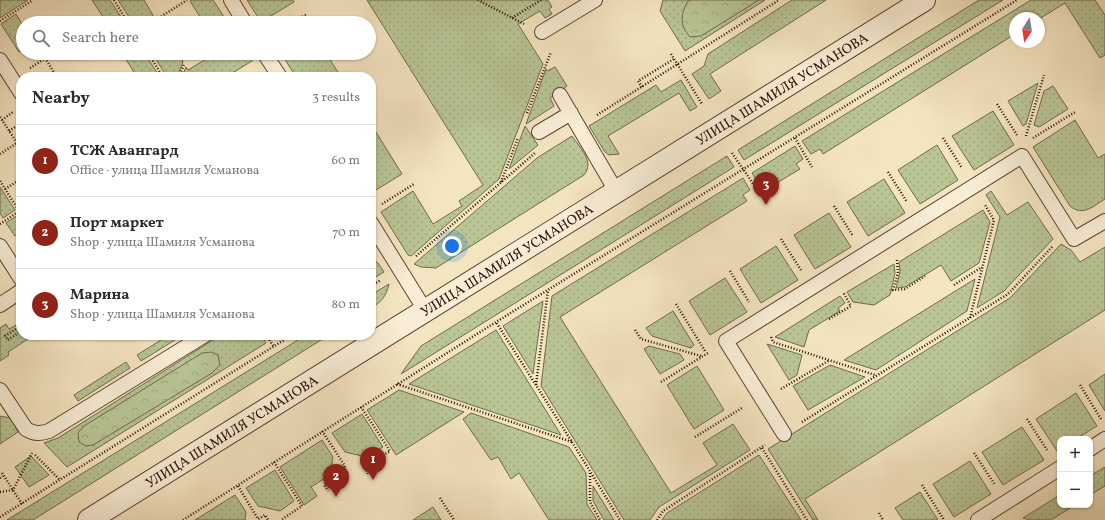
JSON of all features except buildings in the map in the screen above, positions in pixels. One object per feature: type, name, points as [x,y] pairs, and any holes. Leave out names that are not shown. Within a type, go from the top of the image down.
[{"type":"street","name":"УЛИЦА ШАМИЛЯ УСМАНОВА","points":[[89,520],[924,0]]},
{"type":"lane","points":[[231,0],[241,16]]},
{"type":"lane","points":[[542,32],[595,0]]},
{"type":"lane","points":[[0,60],[16,85]]},
{"type":"lane","points":[[269,60],[277,72]]},
{"type":"lane","points":[[560,95],[616,191]]},
{"type":"lane","points":[[539,132],[571,113]]},
{"type":"lane","points":[[784,434],[726,341],[919,221],[1023,151],[1074,239],[1105,221]]},
{"type":"lane","points":[[376,234],[425,310]]},
{"type":"lane","points":[[0,246],[16,271]]},
{"type":"lane","points":[[0,305],[16,294]]},
{"type":"lane","points":[[0,390],[26,429],[33,433],[45,432],[63,423],[197,340]]},
{"type":"lane","points":[[1093,447],[1105,439]]},
{"type":"lane","points":[[978,520],[1057,469]]},
{"type":"path","points":[[0,21],[34,0]]},
{"type":"path","points":[[114,0],[124,16]]},
{"type":"path","points":[[162,16],[187,0]]},
{"type":"path","points":[[478,0],[542,32]]},
{"type":"path","points":[[512,18],[541,0]]},
{"type":"path","points":[[578,126],[678,65],[779,0]]},
{"type":"path","points":[[183,520],[496,322],[1018,0]]},
{"type":"path","points":[[671,54],[702,104]]},
{"type":"path","points":[[642,87],[638,80],[674,58]]},
{"type":"path","points":[[46,60],[55,72]]},
{"type":"path","points":[[152,60],[160,72]]},
{"type":"path","points":[[181,72],[184,64]]},
{"type":"path","points":[[1023,151],[1044,75]]},
{"type":"path","points":[[997,104],[1023,151]]},
{"type":"path","points":[[1023,151],[1075,112]]},
{"type":"path","points":[[0,117],[16,142]]},
{"type":"path","points":[[9,131],[16,126]]},
{"type":"path","points":[[795,138],[812,168]]},
{"type":"path","points":[[943,138],[994,220],[970,318]]},
{"type":"path","points":[[0,154],[16,144]]},
{"type":"path","points":[[399,268],[411,260],[501,182],[541,150]]},
{"type":"path","points":[[732,153],[763,198]]},
{"type":"path","points":[[888,172],[919,221]]},
{"type":"path","points":[[0,181],[16,205]]},
{"type":"path","points":[[5,189],[16,182]]},
{"type":"path","points":[[377,207],[414,184]]},
{"type":"path","points":[[834,206],[865,254]]},
{"type":"path","points":[[0,224],[16,214]]},
{"type":"path","points":[[657,520],[663,511],[1008,294],[1068,229]]},
{"type":"path","points":[[894,236],[898,273],[893,290],[905,289],[926,276]]},
{"type":"path","points":[[781,238],[812,288]]},
{"type":"path","points":[[954,285],[982,268]]},
{"type":"path","points":[[730,270],[773,342],[876,376]]},
{"type":"path","points":[[828,319],[851,306],[832,275]]},
{"type":"path","points":[[536,385],[548,290]]},
{"type":"path","points":[[676,304],[706,353]]},
{"type":"path","points":[[496,322],[620,520]]},
{"type":"path","points":[[16,329],[5,336],[8,340],[16,334]]},
{"type":"path","points":[[635,330],[641,339],[702,356]]},
{"type":"path","points":[[269,340],[274,347]]},
{"type":"path","points":[[0,517],[284,340]]},
{"type":"path","points":[[661,382],[726,341]]},
{"type":"path","points":[[791,383],[830,360]]},
{"type":"path","points":[[397,384],[572,442]]},
{"type":"path","points":[[1080,385],[1105,425]]},
{"type":"path","points":[[695,437],[761,396]]},
{"type":"path","points":[[361,407],[390,451],[364,467],[368,474]]},
{"type":"path","points":[[1027,419],[1057,465]]},
{"type":"path","points":[[322,431],[345,466],[341,474],[324,484],[328,490]]},
{"type":"path","points":[[762,448],[807,520]]},
{"type":"path","points":[[29,449],[60,480]]},
{"type":"path","points":[[974,452],[1006,502]]},
{"type":"path","points":[[13,490],[33,453]]},
{"type":"path","points":[[274,462],[302,506],[281,520]]},
{"type":"path","points":[[590,472],[590,502],[600,520]]},
{"type":"path","points":[[0,478],[3,475],[22,504]]},
{"type":"path","points":[[922,485],[944,520]]},
{"type":"path","points":[[238,486],[258,520],[265,515],[268,520]]},
{"type":"path","points":[[0,492],[13,490]]},
{"type":"path","points":[[440,498],[454,520]]},
{"type":"path","points":[[879,513],[883,520]]},
{"type":"green space","points":[[0,0],[28,0],[0,18]]},
{"type":"green space","points":[[92,0],[110,0],[120,16],[102,16]]},
{"type":"green space","points":[[118,0],[144,0],[153,16],[128,16]]},
{"type":"green space","points":[[213,0],[223,16],[200,16],[190,1]]},
{"type":"green space","points":[[247,0],[293,0],[294,2],[271,16],[257,16]]},
{"type":"green space","points":[[367,0],[548,0],[552,7],[549,9],[552,14],[545,18],[540,11],[518,24],[543,64],[499,179],[411,256],[408,255],[381,212],[413,191],[433,224],[462,206],[459,201],[483,185]]},
{"type":"green space","points":[[663,0],[765,0],[685,51],[660,11]]},
{"type":"green space","points":[[691,0],[759,0],[701,36],[690,37],[684,28],[682,16],[687,2]]},
{"type":"green space","points":[[792,0],[826,0],[710,74],[721,91],[709,99],[692,74],[704,66],[708,54]]},
{"type":"green space","points":[[979,0],[1003,0],[744,160],[738,150]]},
{"type":"green space","points":[[1031,0],[1095,0],[1105,15],[1105,55],[1100,58],[1065,3],[1045,15],[1045,12],[1012,12]]},
{"type":"green space","points":[[16,14],[16,47],[1,24]]},
{"type":"green space","points":[[1009,14],[1009,38],[823,154],[820,149],[811,154],[802,141]]},
{"type":"green space","points":[[126,60],[149,60],[157,72],[134,72]]},
{"type":"green space","points":[[156,60],[182,60],[183,62],[179,72],[164,72]]},
{"type":"green space","points":[[204,60],[252,61],[234,72],[184,72],[186,67],[188,70]]},
{"type":"green space","points":[[285,60],[330,60],[338,72],[293,72]]},
{"type":"green space","points":[[555,67],[567,86],[550,98],[554,106],[526,124],[546,69],[547,71]]},
{"type":"green space","points":[[681,80],[697,107],[690,111],[679,93],[608,136],[619,154],[609,155],[605,152],[589,126],[656,85],[661,92]]},
{"type":"green space","points":[[1038,83],[1026,124],[1023,126],[1008,101]]},
{"type":"green space","points":[[1053,86],[1068,109],[1039,127],[1034,125],[1044,91]]},
{"type":"green space","points":[[993,111],[1014,145],[974,170],[952,136]]},
{"type":"green space","points":[[1075,120],[1098,158],[1105,154],[1105,199],[1088,209],[1079,211],[1070,206],[1033,147]]},
{"type":"green space","points":[[525,126],[538,145],[509,169]]},
{"type":"green space","points":[[376,132],[402,174],[376,190]]},
{"type":"green space","points":[[572,136],[587,160],[587,170],[584,175],[436,268],[421,267],[414,264],[537,158]]},
{"type":"green space","points":[[937,145],[958,180],[920,204],[898,170]]},
{"type":"green space","points":[[795,146],[803,159],[796,164],[800,169],[770,187],[766,180],[759,184],[752,173]]},
{"type":"green space","points":[[727,156],[734,167],[401,374],[421,346]]},
{"type":"green space","points":[[743,178],[750,190],[743,195],[747,201],[560,317],[671,493],[717,465],[703,443],[733,424],[750,450],[659,507],[650,520],[624,520],[541,386],[552,296]]},
{"type":"green space","points":[[884,179],[905,213],[868,236],[847,202]]},
{"type":"green space","points":[[0,187],[15,210],[3,218],[0,213]]},
{"type":"green space","points":[[991,191],[1007,215],[1028,202],[1053,239],[1004,291],[977,308],[1000,217],[986,195]]},
{"type":"green space","points":[[983,210],[990,222],[979,263],[951,281],[941,265],[905,287],[896,288],[900,272],[899,262]]},
{"type":"green space","points":[[829,213],[851,247],[815,269],[794,235]]},
{"type":"green space","points":[[16,216],[16,235],[15,236],[6,223]]},
{"type":"green space","points":[[1061,244],[1071,250],[1080,262],[1105,247],[1105,310],[805,499],[818,520],[813,520],[768,449],[1010,298]]},
{"type":"green space","points":[[776,246],[798,280],[761,303],[740,269]]},
{"type":"green space","points":[[376,262],[378,263],[384,272],[376,277]]},
{"type":"green space","points":[[894,264],[895,273],[890,295],[874,305],[853,302],[847,292]]},
{"type":"green space","points":[[725,278],[747,312],[710,335],[689,301]]},
{"type":"green space","points":[[975,279],[967,311],[876,370],[844,360]]},
{"type":"green space","points":[[389,284],[383,299],[376,305],[376,292]]},
{"type":"green space","points":[[840,296],[845,303],[838,308],[840,311],[809,330],[804,347],[775,337]]},
{"type":"green space","points":[[543,301],[533,374],[503,326]]},
{"type":"green space","points":[[673,311],[694,345],[691,348],[652,336],[646,328]]},
{"type":"green space","points":[[6,324],[9,329],[16,325],[16,340],[26,340],[8,352],[9,355],[0,361],[0,328]]},
{"type":"green space","points":[[496,330],[561,435],[409,384]]},
{"type":"green space","points":[[161,340],[175,340],[141,361],[137,355]]},
{"type":"green space","points":[[213,340],[264,340],[266,343],[67,467],[44,443],[58,438]]},
{"type":"green space","points":[[298,340],[321,340],[33,520],[7,520]]},
{"type":"green space","points":[[767,344],[802,355],[797,375],[789,380]]},
{"type":"green space","points":[[649,346],[680,354],[684,360],[660,374],[644,349]]},
{"type":"green space","points":[[212,352],[218,355],[220,365],[212,373],[93,445],[86,446],[79,442],[78,433],[84,426],[202,353]]},
{"type":"green space","points":[[126,362],[130,368],[78,401],[74,395]]},
{"type":"green space","points":[[830,365],[865,377],[808,410],[793,386]]},
{"type":"green space","points":[[697,366],[724,410],[694,429],[667,385]]},
{"type":"green space","points":[[1105,374],[1105,411],[1089,385]]},
{"type":"green space","points":[[399,390],[464,412],[396,455],[367,410]]},
{"type":"green space","points":[[1076,393],[1097,426],[1081,436],[1057,436],[1057,451],[1036,419]]},
{"type":"green space","points":[[471,413],[569,447],[586,473],[587,504],[597,520],[549,520],[519,473],[511,479],[498,457],[491,460],[463,419]]},
{"type":"green space","points":[[362,414],[383,447],[366,457],[345,452],[332,433]]},
{"type":"green space","points":[[0,416],[11,418],[18,432],[0,444]]},
{"type":"green space","points":[[1022,427],[1044,460],[1003,485],[982,452]]},
{"type":"green space","points":[[322,440],[333,457],[330,475],[311,487],[317,496],[304,505],[280,467]]},
{"type":"green space","points":[[759,455],[801,520],[662,520],[667,513]]},
{"type":"green space","points":[[31,456],[49,475],[29,487],[15,467]]},
{"type":"green space","points":[[970,461],[991,494],[954,517],[933,484]]},
{"type":"green space","points":[[1105,467],[1105,486],[1093,493],[1093,474]]},
{"type":"green space","points":[[275,470],[294,501],[280,511],[258,506],[246,488]]},
{"type":"green space","points":[[593,486],[614,520],[604,520],[593,501]]},
{"type":"green space","points":[[920,492],[938,520],[903,520],[895,508]]},
{"type":"green space","points":[[235,495],[246,512],[245,520],[195,520]]},
{"type":"green space","points":[[1057,497],[1057,508],[1070,508],[1051,520],[1030,520],[1023,518]]},
{"type":"green space","points":[[433,507],[441,520],[413,520]]},
{"type":"place","name":"Марина","points":[[766,205]]},
{"type":"place","name":"ТСЖ Авангард","points":[[373,480]]},
{"type":"place","name":"Порт маркет","points":[[336,497]]}]
